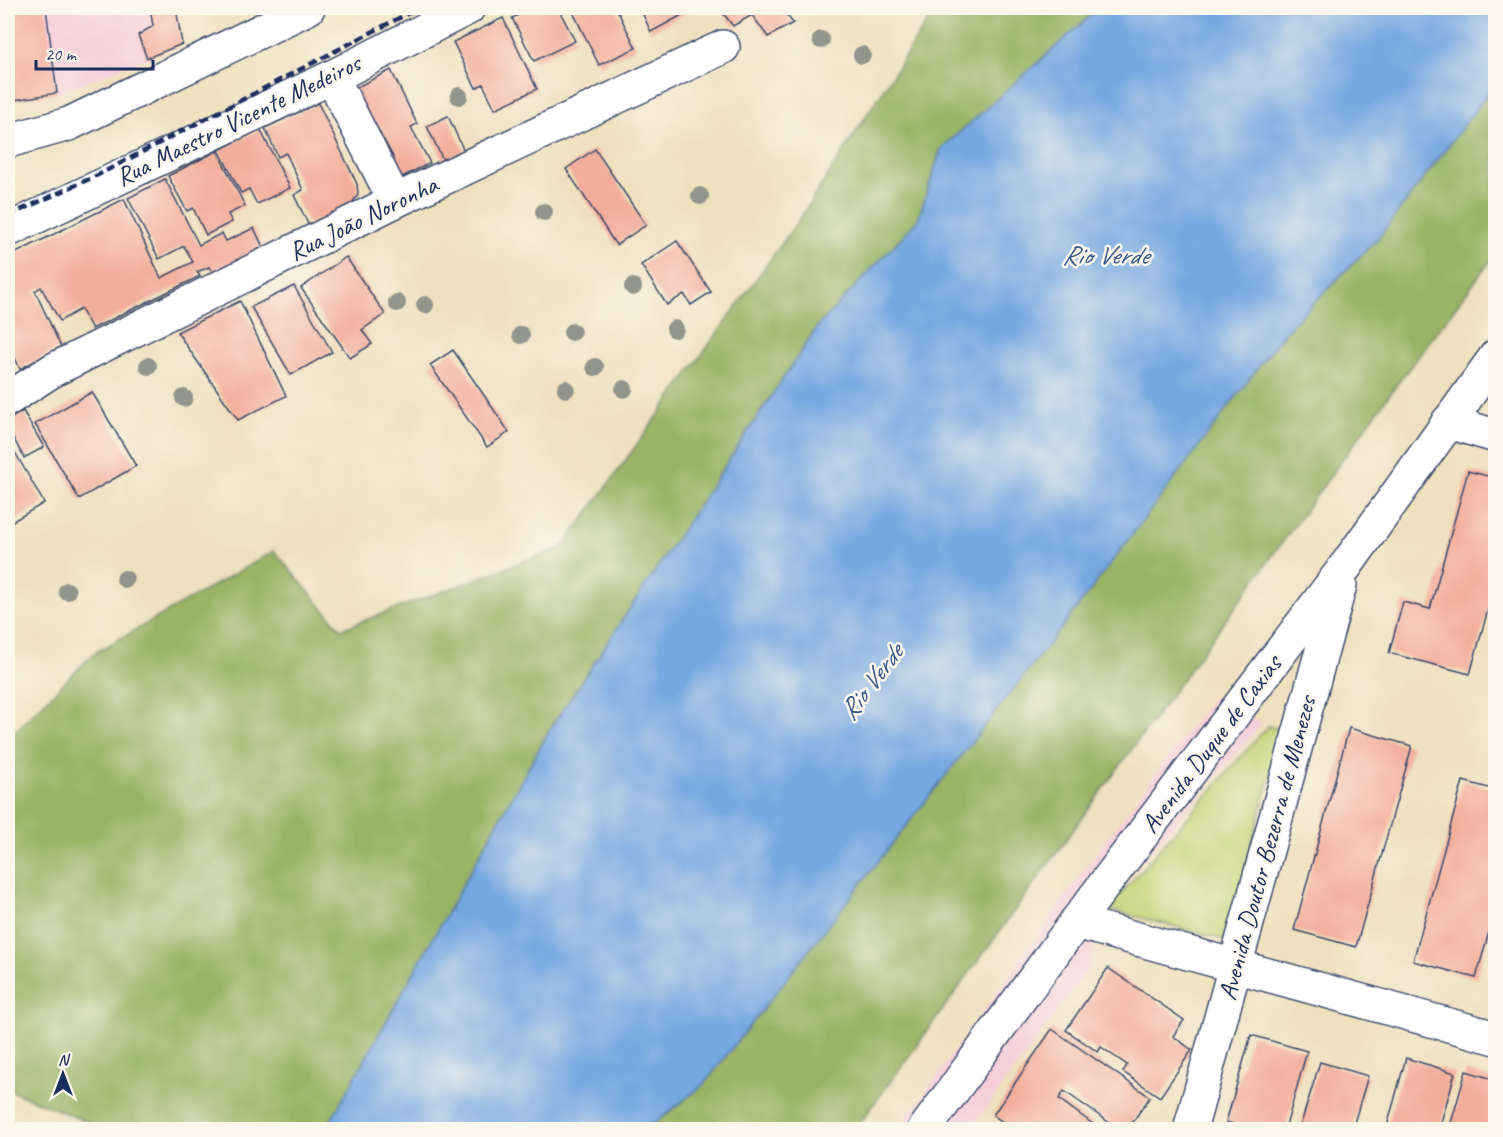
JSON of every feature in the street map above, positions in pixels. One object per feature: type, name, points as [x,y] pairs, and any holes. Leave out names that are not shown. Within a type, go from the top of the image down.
[{"type":"street","points":[[8,141],[69,124],[308,8]]},
{"type":"street","name":"Rua Maestro Vicente Medeiros","points":[[8,230],[332,77],[468,8]]},
{"type":"street","name":"Rua João Noronha","points":[[8,399],[53,370],[394,201],[723,46]]},
{"type":"street","points":[[332,77],[394,201]]},
{"type":"street","name":"Avenida Duque de Caxias","points":[[924,1130],[1076,922],[1345,567],[1496,356]]},
{"type":"street","points":[[1448,422],[1496,436]]},
{"type":"street","name":"Avenida Doutor Bezerra de Menezes","points":[[1190,1130],[1345,567]]},
{"type":"street","points":[[1076,922],[1496,1038]]},
{"type":"shaded area","points":[[8,8],[176,8],[182,44],[57,93],[8,102]]},
{"type":"shaded area","points":[[1213,697],[1263,723],[1101,908],[1090,966],[971,1129],[898,1130],[1106,840]]},
{"type":"green space","points":[[936,8],[1099,8],[941,149],[918,220],[818,326],[552,726],[326,1129],[105,1129],[8,1090],[8,738],[93,654],[274,551],[341,629],[563,547],[801,217]]},
{"type":"green space","points":[[1495,84],[1495,255],[1398,383],[856,1129],[647,1130],[704,1084],[1284,333],[1379,237]]},
{"type":"green space","points":[[1268,726],[1283,730],[1226,940],[1107,909]]},
{"type":"water","name":"Rio Verde","points":[[1099,8],[1495,8],[1495,84],[1379,237],[1284,333],[1080,604],[704,1084],[647,1129],[326,1129],[552,726],[818,326],[918,220],[941,149]]},
{"type":"building","points":[[8,8],[46,8],[57,93],[8,101]]},
{"type":"building","points":[[150,8],[176,8],[182,44],[147,58],[138,35],[153,26]]},
{"type":"building","points":[[533,8],[558,8],[575,41],[534,61],[512,18]]},
{"type":"building","points":[[571,8],[616,8],[636,48],[599,65]]},
{"type":"building","points":[[640,8],[695,8],[651,32]]},
{"type":"building","points":[[719,8],[781,8],[793,23],[768,37],[752,15],[733,26]]},
{"type":"building","points":[[503,18],[537,89],[495,109],[483,84],[476,88],[453,42]]},
{"type":"building","points":[[391,70],[417,124],[411,127],[430,163],[396,180],[387,160],[393,157],[384,140],[376,144],[349,91]]},
{"type":"building","points":[[318,103],[357,184],[358,195],[352,203],[309,226],[294,195],[303,190],[286,153],[278,157],[265,128]]},
{"type":"building","points":[[448,116],[464,151],[443,160],[427,126]]},
{"type":"building","points":[[260,129],[290,188],[257,204],[249,189],[241,193],[219,150]]},
{"type":"building","points":[[595,149],[646,225],[616,245],[566,169]]},
{"type":"building","points":[[217,151],[245,206],[228,214],[232,222],[206,235],[193,208],[187,211],[168,176]]},
{"type":"building","points":[[165,179],[199,245],[222,233],[226,241],[254,228],[263,247],[213,272],[209,267],[197,272],[200,276],[92,329],[81,309],[60,321],[41,287],[35,291],[61,347],[20,369],[8,342],[8,257],[124,199],[161,278],[193,262],[184,246],[159,259],[128,198]]},
{"type":"building","points":[[677,241],[711,292],[691,305],[684,294],[667,305],[641,265]]},
{"type":"building","points":[[346,257],[385,314],[362,330],[372,344],[350,358],[301,288]]},
{"type":"building","points":[[294,286],[332,352],[291,375],[251,307]]},
{"type":"building","points":[[240,301],[286,396],[238,420],[177,332]]},
{"type":"building","points":[[453,350],[509,432],[487,447],[430,365]]},
{"type":"building","points":[[92,392],[136,466],[79,499],[35,424]]},
{"type":"building","points":[[23,411],[44,447],[24,458],[8,428],[8,420]]},
{"type":"building","points":[[8,440],[44,503],[8,524]]},
{"type":"building","points":[[1468,471],[1496,478],[1496,581],[1470,674],[1389,653],[1403,602],[1430,609]]},
{"type":"building","points":[[1349,728],[1412,746],[1356,947],[1294,930]]},
{"type":"building","points":[[1463,781],[1496,790],[1496,907],[1476,978],[1413,961]]},
{"type":"building","points":[[1108,968],[1184,1020],[1173,1036],[1192,1050],[1160,1097],[1123,1072],[1127,1065],[1101,1047],[1098,1052],[1066,1030]]},
{"type":"building","points":[[1052,1029],[1150,1097],[1127,1130],[1120,1130],[1064,1091],[1059,1099],[1101,1130],[1014,1130],[993,1115]]},
{"type":"building","points":[[1251,1035],[1307,1051],[1285,1130],[1255,1130],[1226,1122]]},
{"type":"building","points":[[1406,1058],[1455,1073],[1439,1130],[1386,1130]]},
{"type":"building","points":[[1320,1062],[1368,1076],[1352,1130],[1299,1130]]},
{"type":"building","points":[[1466,1071],[1496,1080],[1496,1130],[1449,1130]]},
{"type":"railway","points":[[8,216],[98,175],[418,8]]}]
